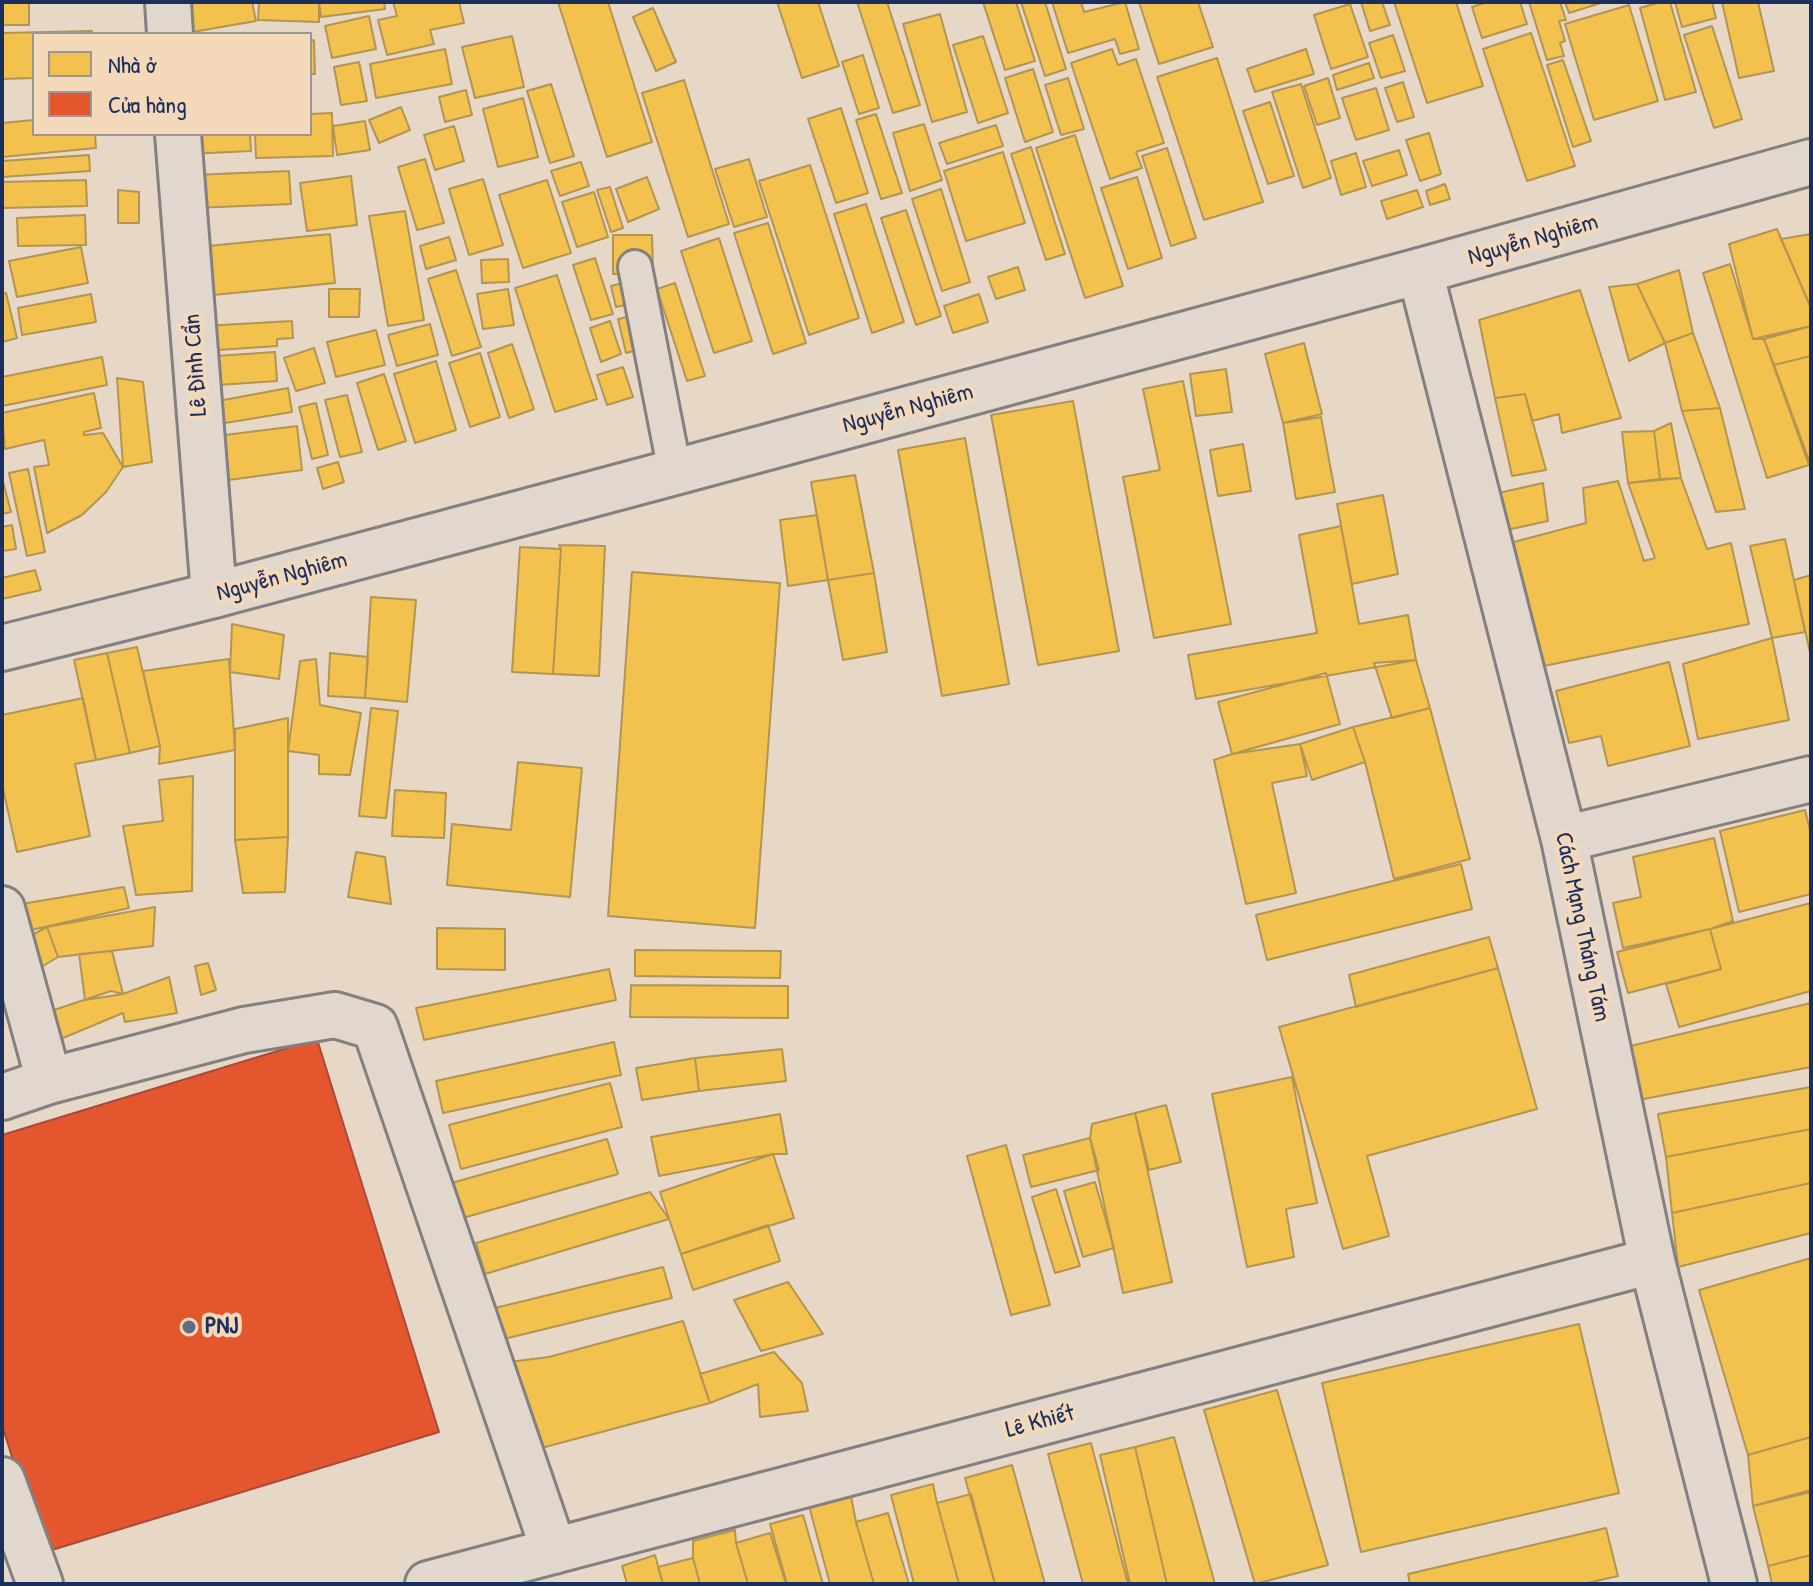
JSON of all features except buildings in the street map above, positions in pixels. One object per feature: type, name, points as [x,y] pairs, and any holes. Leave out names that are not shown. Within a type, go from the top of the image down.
[{"type":"street","points":[[168,2],[170,32]]},
{"type":"street","name":"Lê Đình Cẩn","points":[[178,136],[214,595]]},
{"type":"street","name":"Nguyễn Nghiêm","points":[[2,648],[675,472],[1811,162]]},
{"type":"street","name":"Cách Mạng Tháng Tám","points":[[1420,271],[1564,839],[1652,1261],[1734,1584]]},
{"type":"street","points":[[1564,839],[1811,779]]},
{"type":"street","points":[[2,909],[49,1081]]},
{"type":"street","points":[[2,1097],[49,1081],[244,1030],[335,1015],[375,1027],[554,1551]]},
{"type":"street","name":"Lê Khiết","points":[[428,1584],[1652,1261]]},
{"type":"street","points":[[2,1480],[40,1584]]},
{"type":"lane","points":[[635,267],[675,472]]},
{"type":"place","name":"PNJ","points":[[189,1327]]}]
